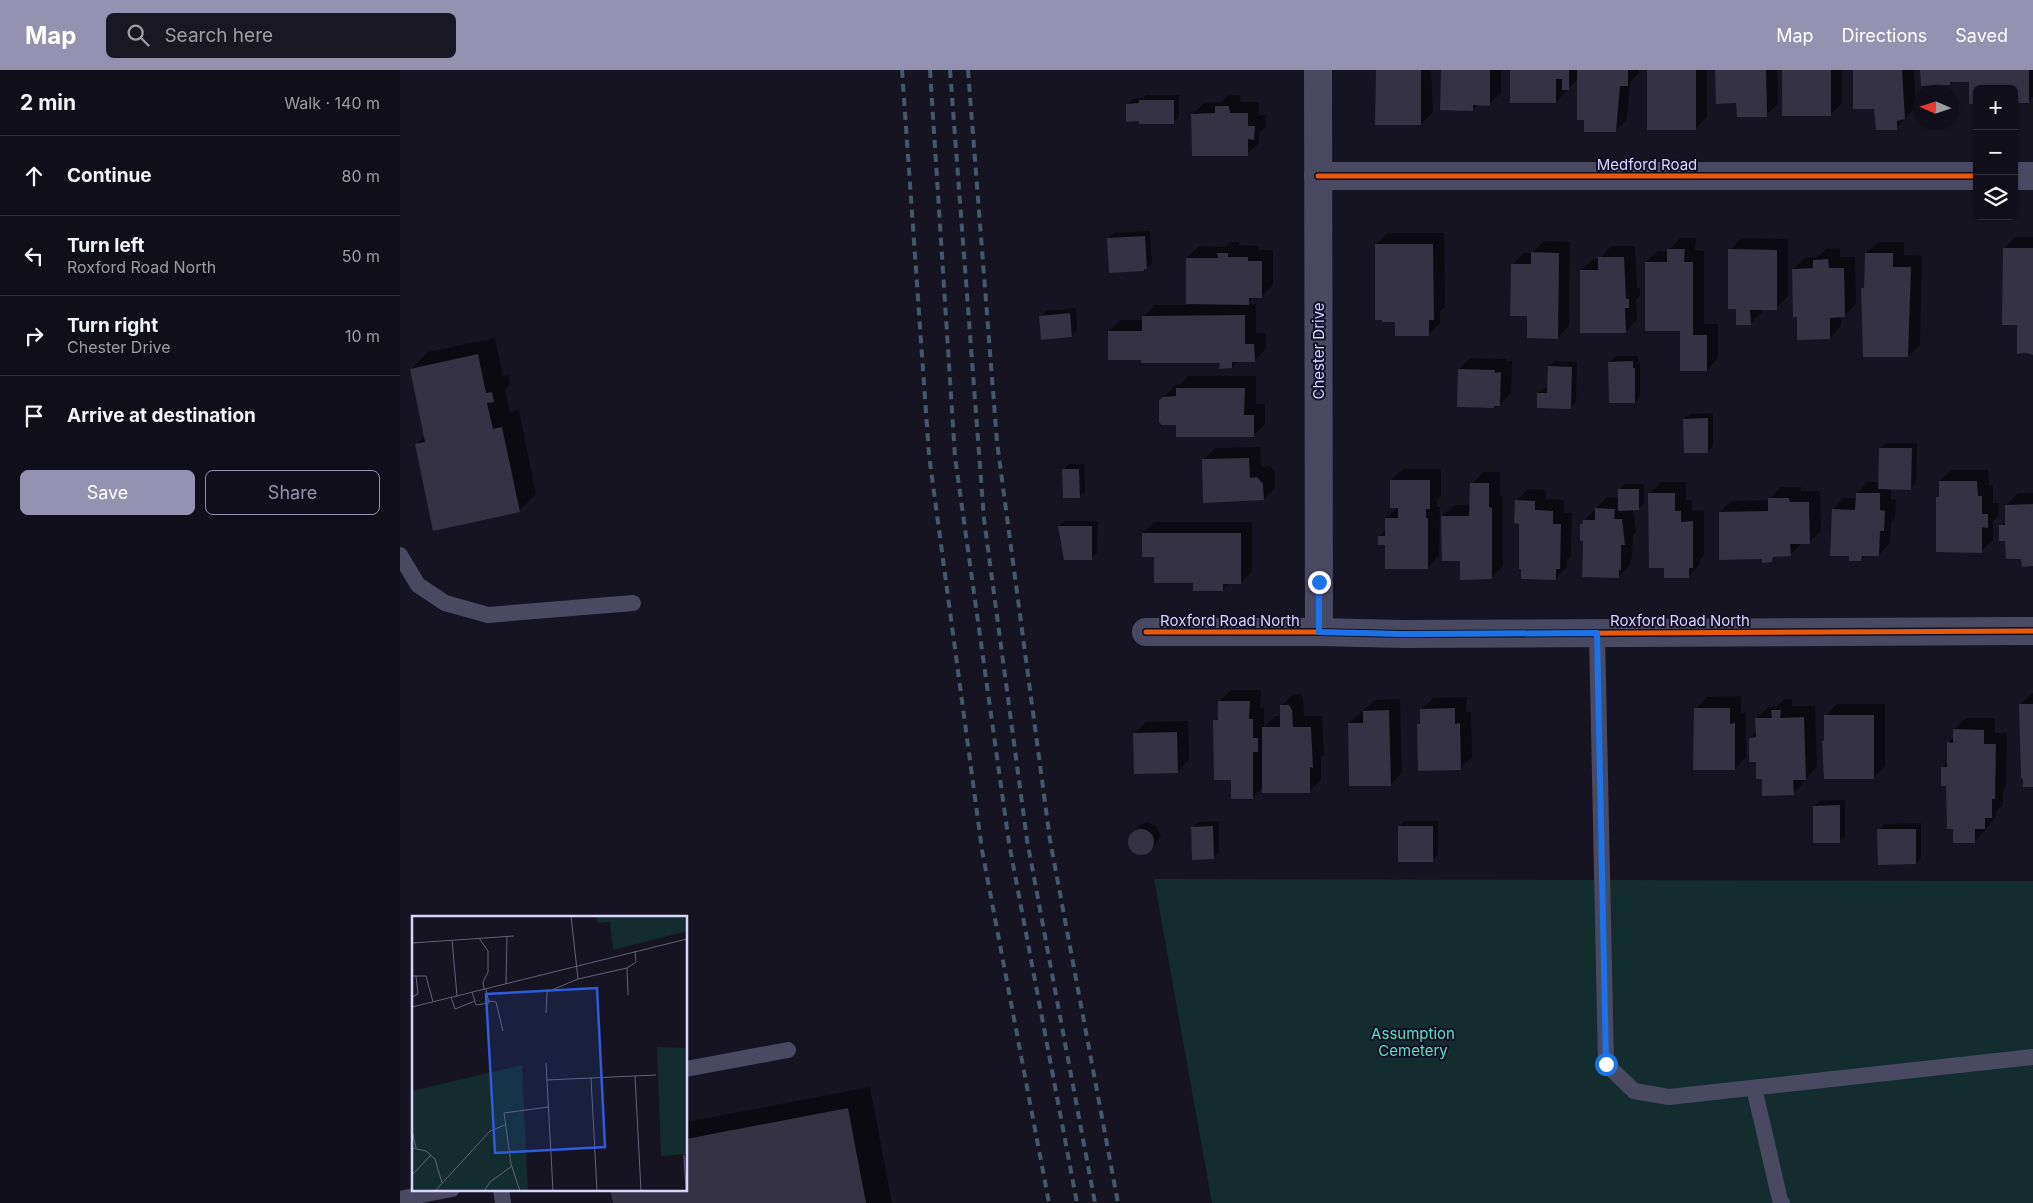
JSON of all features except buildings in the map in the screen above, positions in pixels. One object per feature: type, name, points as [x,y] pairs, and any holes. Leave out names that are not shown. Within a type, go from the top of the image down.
[{"type":"street","name":"Chester Drive","points":[[1318,70],[1319,632]]},
{"type":"street","name":"Medford Road","points":[[1318,176],[1973,176]]},
{"type":"street","points":[[2018,176],[2033,176]]},
{"type":"street","name":"Roxford Road North","points":[[1146,632],[1403,634],[2033,631]]},
{"type":"lane","points":[[400,555],[418,585],[445,603],[488,615],[633,603]]},
{"type":"lane","points":[[1597,633],[1606,1064],[1634,1091],[1669,1097],[2033,1057]]},
{"type":"lane","points":[[688,1069],[788,1050]]},
{"type":"lane","points":[[1754,1088],[1782,1203]]},
{"type":"lane","points":[[400,1199],[447,1190]]},
{"type":"lane","points":[[501,1190],[503,1203]]},
{"type":"green space","name":"Assumption Cemetery","points":[[1154,879],[2033,881],[2033,1203],[1212,1203]]},
{"type":"railway","points":[[902,70],[929,455],[982,850],[1049,1203]]},
{"type":"railway","points":[[930,70],[955,457],[1009,843],[1077,1203]]},
{"type":"railway","points":[[950,70],[984,519],[1027,840],[1095,1203]]},
{"type":"railway","points":[[968,70],[997,442],[1050,840],[1118,1203]]},
{"type":"cycle path","points":[[1318,176],[1973,176]]},
{"type":"cycle path","points":[[1146,632],[1403,634],[2033,631]]},
{"type":"route","points":[[1319,582],[1319,632],[1403,634],[1597,633],[1606,1064]]}]
